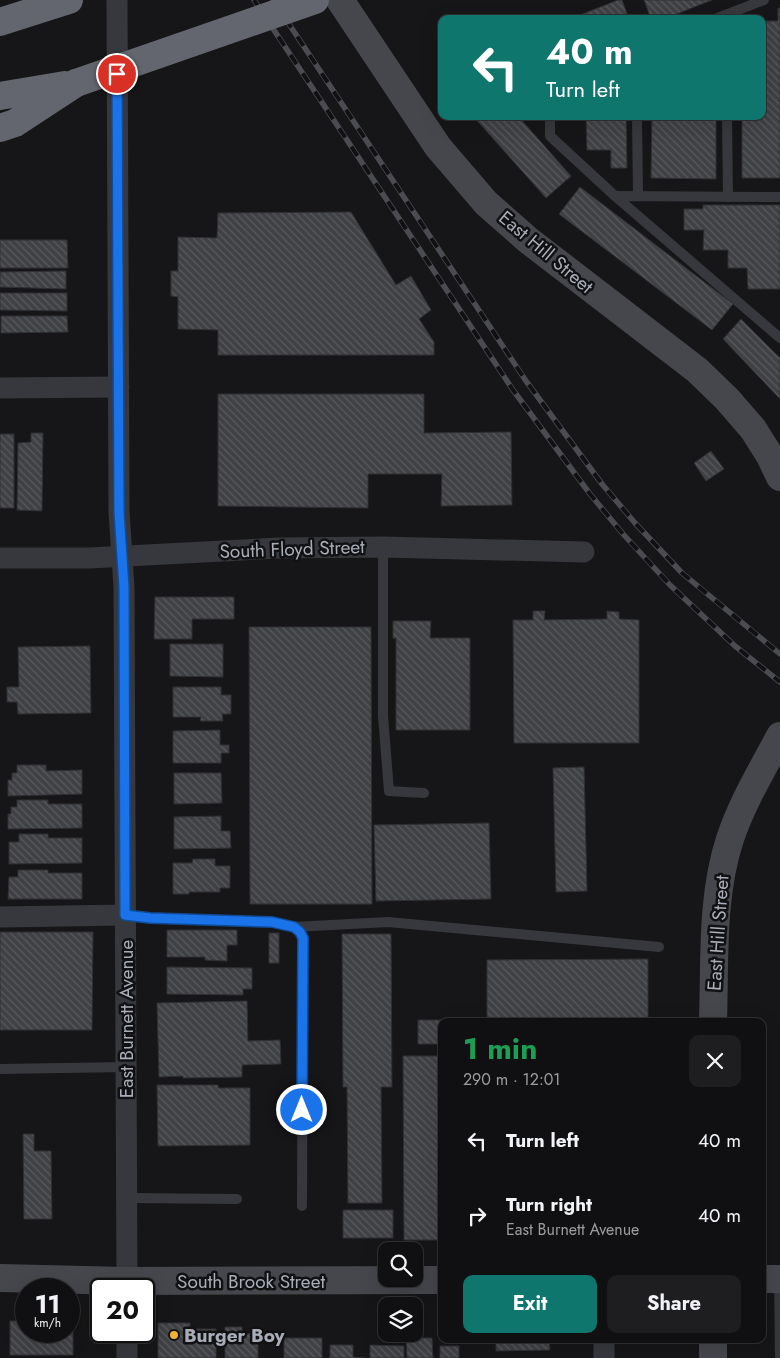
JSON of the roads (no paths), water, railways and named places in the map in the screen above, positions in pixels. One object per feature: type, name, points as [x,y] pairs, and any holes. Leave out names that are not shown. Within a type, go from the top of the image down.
[{"type":"highway","points":[[0,22],[69,0]]},
{"type":"highway","points":[[0,96],[76,83],[315,0]]},
{"type":"highway","points":[[0,128],[15,123],[76,83]]},
{"type":"street","name":"East Burnett Avenue","points":[[117,0],[119,512],[124,597],[127,1278]]},
{"type":"street","name":"East Hill Street","points":[[340,0],[438,147],[486,203],[557,263],[697,370],[727,399],[753,429],[770,456],[780,477]]},
{"type":"street","points":[[0,388],[119,387]]},
{"type":"street","name":"South Floyd Street","points":[[0,558],[89,558],[278,548],[383,547],[584,552]]},
{"type":"street","name":"East Hill Street","points":[[713,1018],[716,912],[724,862],[742,810],[780,736]]},
{"type":"street","points":[[0,917],[125,915]]},
{"type":"street","name":"South Brook Street","points":[[0,1278],[90,1283]]},
{"type":"street","points":[[766,1279],[780,1279]]},
{"type":"street","name":"South Brook Street","points":[[155,1285],[438,1280]]},
{"type":"street","points":[[127,1343],[127,1358]]},
{"type":"street","points":[[604,1343],[604,1358]]},
{"type":"street","points":[[713,1343],[713,1358]]},
{"type":"lane","points":[[730,15],[764,0]]},
{"type":"lane","points":[[550,120],[550,136],[615,196],[780,338]]},
{"type":"lane","points":[[636,120],[638,196]]},
{"type":"lane","points":[[727,120],[728,197]]},
{"type":"lane","points":[[615,196],[780,197]]},
{"type":"lane","points":[[383,547],[383,716],[389,791],[424,793]]},
{"type":"lane","points":[[125,915],[150,918],[272,922],[294,927],[388,922],[659,947]]},
{"type":"lane","points":[[294,927],[303,938],[302,1206]]},
{"type":"lane","points":[[0,1069],[126,1067]]},
{"type":"lane","points":[[126,1198],[237,1199]]},
{"type":"lane","points":[[780,1279],[780,1358]]},
{"type":"railway","points":[[254,0],[513,390],[590,494],[623,534],[670,585],[735,646],[780,682]]},
{"type":"railway","points":[[273,0],[526,381],[602,484],[635,523],[682,573],[780,654]]},
{"type":"place","name":"Burger Boy","points":[[174,1335]]}]
